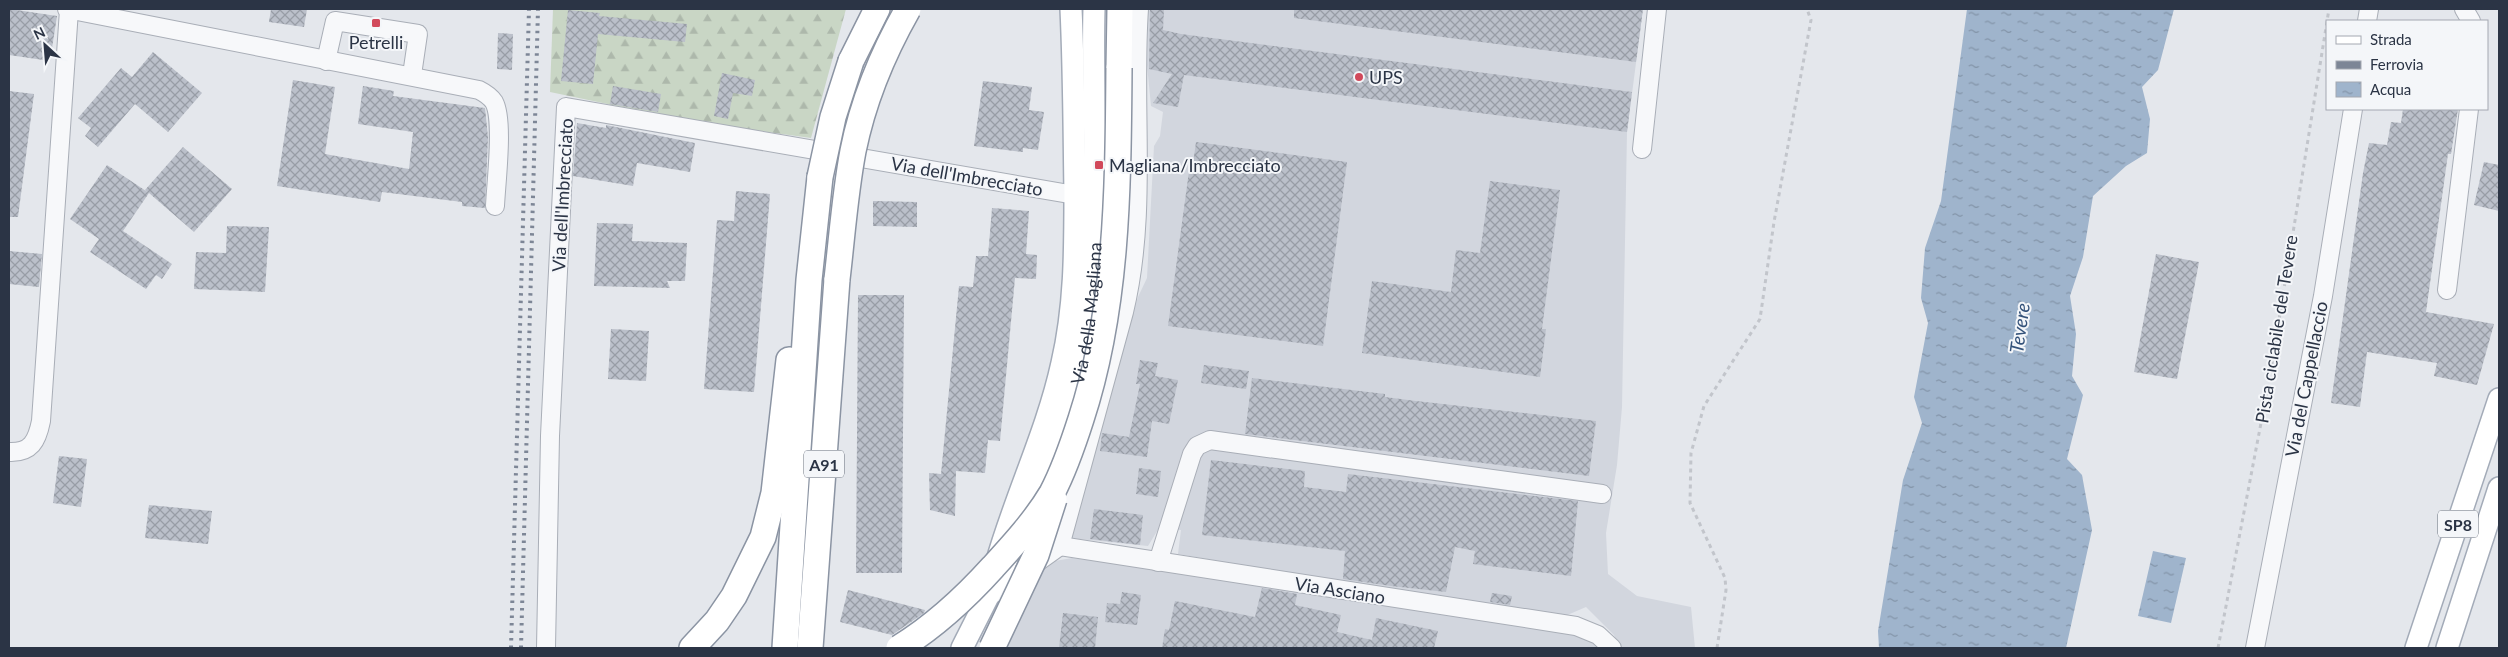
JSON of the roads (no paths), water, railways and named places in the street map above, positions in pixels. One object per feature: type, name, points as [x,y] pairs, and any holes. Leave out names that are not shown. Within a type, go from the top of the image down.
[{"type":"highway","points":[[851,61],[858,9]]},
{"type":"highway","name":"A91","points":[[785,648],[809,280],[823,158],[838,96],[851,61],[877,9]]},
{"type":"highway","name":"A91","points":[[810,648],[837,280],[847,188],[853,150],[865,107],[882,60],[908,9]]},
{"type":"highway","points":[[992,648],[1036,555],[1048,521],[1060,475],[1088,396],[1104,328],[1114,232],[1120,9]]},
{"type":"highway","points":[[692,648],[717,621],[741,584],[763,537],[770,514],[789,364],[809,280]]},
{"type":"highway","points":[[900,648],[934,623],[983,578],[1043,506],[1060,475]]},
{"type":"main road","name":"Via della Magliana","points":[[987,598],[1007,526],[1038,443],[1063,362],[1074,290],[1075,86],[1071,9]]},
{"type":"main road","name":"Via della Magliana","points":[[963,648],[1020,533],[1063,430],[1084,349],[1094,262],[1094,9]]},
{"type":"main road","name":"SP8","points":[[2416,648],[2499,399]]},
{"type":"main road","points":[[2447,648],[2499,488]]},
{"type":"street","points":[[9,452],[23,452],[32,445],[38,435],[41,421],[68,9],[326,61],[412,75],[479,90],[487,94],[494,102],[498,127],[495,206]]},
{"type":"street","name":"Via della Magliana","points":[[987,598],[1060,546],[1124,312],[1134,263],[1137,224],[1139,9]]},
{"type":"street","points":[[1642,149],[1657,9]]},
{"type":"street","points":[[2464,9],[2470,20]]},
{"type":"street","points":[[326,61],[335,21],[418,34],[412,75]]},
{"type":"street","name":"Via dell'Imbrecciato","points":[[546,648],[550,436],[566,107],[1075,195]]},
{"type":"street","name":"Via del Cappellaccio","points":[[2255,648],[2323,296],[2353,110]]},
{"type":"street","points":[[2447,290],[2469,110]]},
{"type":"street","points":[[1094,262],[1134,263]]},
{"type":"street","points":[[1158,562],[1192,454],[1197,446],[1210,440],[1602,494]]},
{"type":"street","name":"Via Asciano","points":[[1060,546],[1576,626],[1598,635],[1612,648]]},
{"type":"water","name":"Tevere","points":[[1967,9],[2174,9],[2158,70],[2142,87],[2150,119],[2147,153],[2126,166],[2093,196],[2083,257],[2070,296],[2076,334],[2072,376],[2083,395],[2067,459],[2082,475],[2092,530],[2066,648],[1879,648],[1878,631],[1903,480],[1922,423],[1914,397],[1928,323],[1921,298],[1925,248],[1941,201]]},
{"type":"water","points":[[2153,551],[2186,558],[2171,623],[2138,616]]},
{"type":"railway","points":[[511,648],[529,9]]},
{"type":"railway","points":[[521,648],[538,9]]},
{"type":"place","name":"Petrelli","points":[[376,23]]},
{"type":"place","name":"UPS","points":[[1359,77]]},
{"type":"place","name":"Magliana/Imbrecciato","points":[[1099,165]]}]
